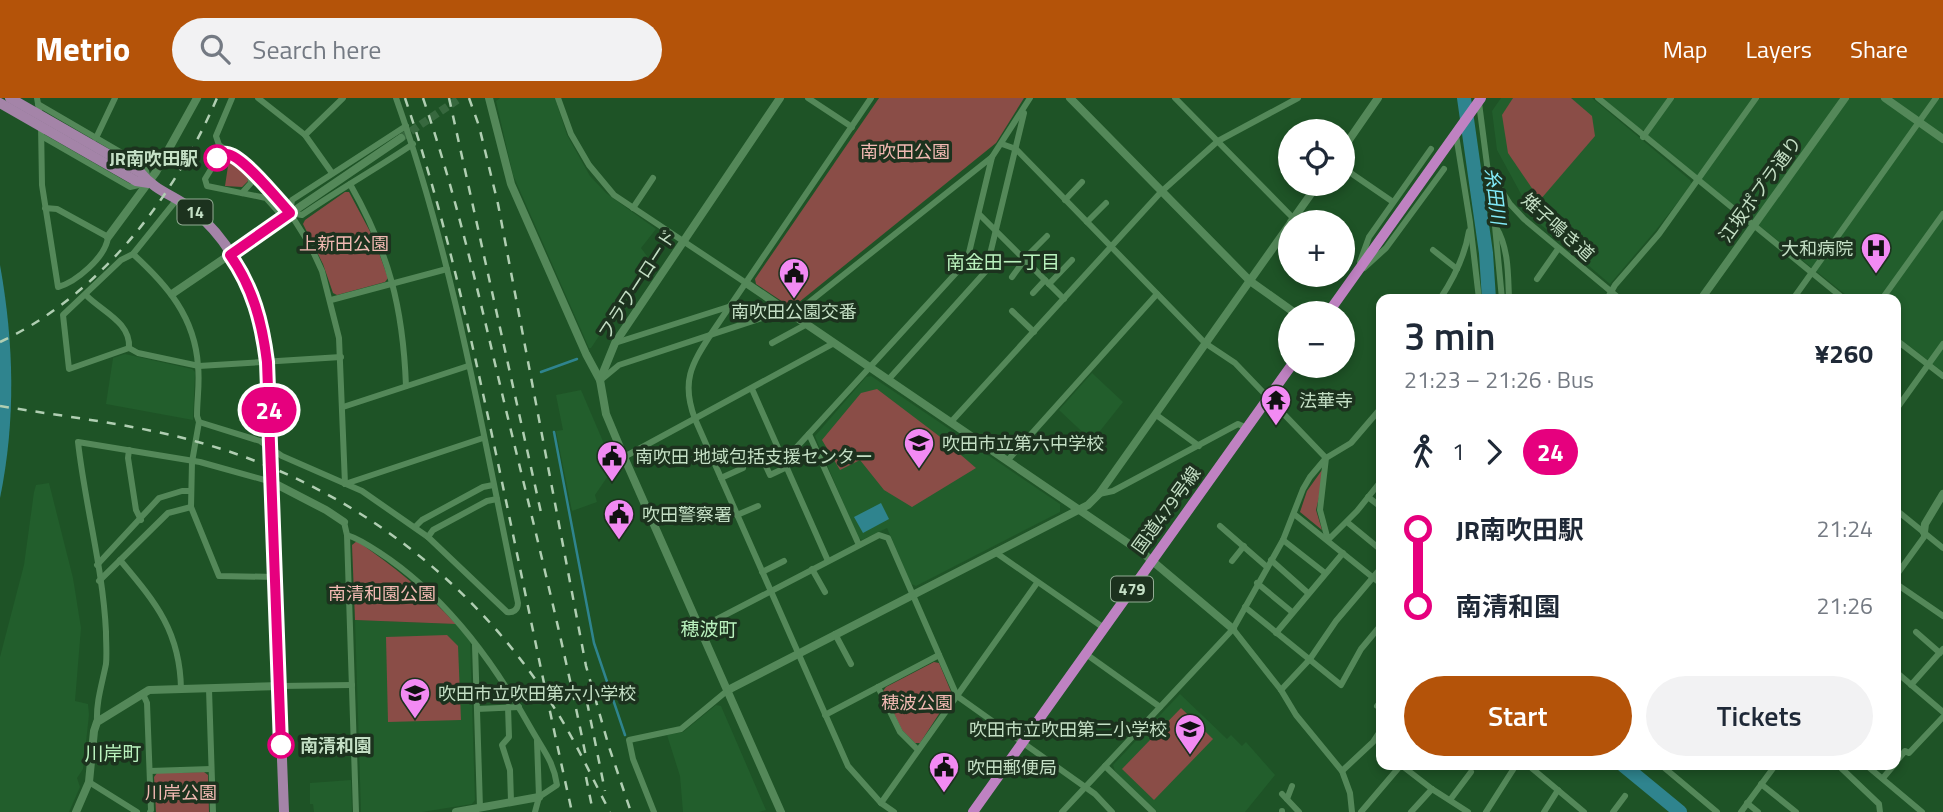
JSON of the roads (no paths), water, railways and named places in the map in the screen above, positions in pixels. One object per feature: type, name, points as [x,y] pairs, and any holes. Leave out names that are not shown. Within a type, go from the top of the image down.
[{"type":"highway","points":[[1336,301],[1478,102]]},
{"type":"highway","name":"国道479号線","points":[[973,812],[1282,378]]},
{"type":"main road","name":"14","points":[[10,98],[67,136]]},
{"type":"main road","name":"14","points":[[0,103],[141,173],[149,183],[178,198],[196,213],[230,255],[243,274],[257,306],[267,362],[284,812]]},
{"type":"street","points":[[96,138],[116,98]]},
{"type":"street","points":[[37,101],[43,137],[41,185],[58,287],[67,284],[107,247],[108,237],[149,183],[174,143],[197,98]]},
{"type":"street","points":[[232,98],[216,136],[221,147],[250,170],[287,215],[314,254],[331,300],[340,338],[345,484]]},
{"type":"street","points":[[258,98],[305,135],[332,173]]},
{"type":"street","points":[[305,135],[343,98]]},
{"type":"street","points":[[200,422],[260,441],[362,491],[428,537],[505,611],[513,612],[518,603],[447,270],[413,144],[396,98]]},
{"type":"street","points":[[489,98],[511,184],[600,380],[606,414],[624,457],[781,812]]},
{"type":"street","points":[[558,98],[571,134],[589,165],[614,195],[1152,561],[1233,629],[1281,690],[1296,715],[1342,771],[1350,793],[1352,812]]},
{"type":"street","name":"フラワーロード","points":[[600,380],[615,343],[780,98]]},
{"type":"street","points":[[808,98],[852,127]]},
{"type":"street","points":[[872,98],[711,334],[693,363],[688,385],[689,404],[695,419],[848,766],[881,803],[894,812]]},
{"type":"street","points":[[600,380],[616,366],[711,334],[789,312],[992,157],[1030,98]]},
{"type":"street","points":[[1070,98],[1250,281],[1278,301]]},
{"type":"street","points":[[1175,98],[1281,210]]},
{"type":"street","points":[[951,422],[1161,192],[1218,141],[1298,98]]},
{"type":"street","points":[[1355,132],[1379,98]]},
{"type":"street","points":[[1598,98],[1838,294]]},
{"type":"street","points":[[1643,137],[1671,98]]},
{"type":"street","points":[[1611,292],[1659,234],[1756,98]]},
{"type":"street","name":"江坂ポプラ通り","points":[[1705,294],[1845,98]]},
{"type":"street","points":[[1885,98],[1943,139]]},
{"type":"street","points":[[1797,294],[1936,98]]},
{"type":"street","points":[[37,101],[145,167],[149,183]]},
{"type":"street","points":[[1478,102],[1502,294]]},
{"type":"street","points":[[888,380],[986,271],[1026,105]]},
{"type":"street","points":[[287,215],[292,201],[406,126]]},
{"type":"street","points":[[1457,132],[1478,294]]},
{"type":"street","points":[[43,137],[130,187],[149,183]]},
{"type":"street","points":[[172,295],[401,138]]},
{"type":"street","points":[[232,155],[219,156],[205,179],[205,184],[268,199],[287,215],[302,215],[370,174],[413,144]]},
{"type":"street","points":[[1002,144],[1016,149],[1205,343],[1235,363],[1326,458]]},
{"type":"street","points":[[1357,272],[1368,237],[1431,149]]},
{"type":"street","points":[[764,462],[770,475],[786,464],[809,434],[967,261],[992,157]]},
{"type":"street","name":"雉子鳴き道","points":[[1486,168],[1510,204],[1524,219],[1614,294]]},
{"type":"street","points":[[1357,272],[1386,248],[1444,169]]},
{"type":"street","points":[[242,193],[251,183],[250,170]]},
{"type":"street","points":[[1355,176],[1393,202]]},
{"type":"street","points":[[633,208],[653,178]]},
{"type":"street","points":[[1065,200],[1082,182]]},
{"type":"street","points":[[350,184],[377,238],[394,284],[402,327],[406,386]]},
{"type":"street","points":[[178,198],[132,254],[121,260],[63,315],[69,369],[129,348],[198,366],[341,357]]},
{"type":"street","points":[[1087,222],[1106,203]]},
{"type":"street","points":[[45,208],[57,209],[108,237]]},
{"type":"street","points":[[979,214],[1064,299]]},
{"type":"street","points":[[1886,294],[1943,214]]},
{"type":"street","points":[[1443,294],[1466,248],[1470,222]]},
{"type":"street","points":[[1495,226],[1502,236],[1509,294]]},
{"type":"street","points":[[1012,277],[1047,236]]},
{"type":"street","points":[[654,812],[633,759],[629,740],[681,729],[728,690],[1088,505],[1099,494],[1278,242]]},
{"type":"street","points":[[1537,279],[1558,249]]},
{"type":"street","points":[[1433,250],[1457,269]]},
{"type":"street","points":[[132,254],[172,295],[190,327],[198,366],[197,416],[200,422],[192,462],[191,507],[219,576],[276,577]]},
{"type":"street","points":[[1032,293],[1072,260]]},
{"type":"street","points":[[331,300],[447,270]]},
{"type":"street","points":[[1007,461],[1157,294]]},
{"type":"street","points":[[86,295],[105,309],[121,326],[130,340],[129,348]]},
{"type":"street","points":[[615,343],[730,307]]},
{"type":"street","points":[[1012,311],[1034,332]]},
{"type":"street","points":[[772,344],[807,324]]},
{"type":"street","points":[[624,457],[835,343]]},
{"type":"street","points":[[1901,344],[1943,376]]},
{"type":"street","points":[[1901,403],[1943,344]]},
{"type":"street","points":[[343,407],[468,366]]},
{"type":"street","points":[[752,390],[828,561]]},
{"type":"street","points":[[1155,414],[1199,446]]},
{"type":"street","points":[[1062,812],[1233,629],[1283,540],[1303,489],[1326,458],[1351,443],[1376,422]]},
{"type":"street","points":[[1099,494],[1113,491],[1238,424],[1247,428]]},
{"type":"street","points":[[809,434],[859,545]]},
{"type":"street","points":[[345,484],[484,438]]},
{"type":"street","points":[[76,812],[89,782],[97,722],[96,708],[106,661],[106,628],[94,538],[83,491],[78,442],[192,462],[272,482],[344,522],[347,535],[356,812]]},
{"type":"street","points":[[129,450],[136,510],[141,520]]},
{"type":"street","points":[[1326,458],[1320,510],[1328,540]]},
{"type":"street","points":[[721,478],[743,468]]},
{"type":"street","points":[[415,527],[422,520],[483,487],[493,485]]},
{"type":"street","points":[[1328,540],[1376,487]]},
{"type":"street","points":[[97,565],[159,498],[190,491]]},
{"type":"street","points":[[1901,569],[1924,537],[1925,524],[1943,494]]},
{"type":"street","points":[[1368,497],[1376,503]]},
{"type":"street","points":[[428,537],[433,530],[487,501],[496,499]]},
{"type":"street","points":[[737,515],[758,506]]},
{"type":"street","points":[[99,581],[168,513],[191,507]]},
{"type":"street","points":[[1294,514],[1376,580]]},
{"type":"street","points":[[1901,514],[1943,548]]},
{"type":"street","points":[[1347,522],[1376,547]]},
{"type":"street","points":[[1220,526],[1308,593]]},
{"type":"street","points":[[347,535],[359,539],[401,568],[441,604],[475,643],[519,707],[555,768],[557,785],[539,797],[511,801],[499,808],[456,812]]},
{"type":"street","points":[[700,628],[859,545],[884,535],[957,695],[1095,794],[1112,812]]},
{"type":"street","points":[[1283,540],[1325,573]]},
{"type":"street","points":[[1232,561],[1244,546]]},
{"type":"street","points":[[995,552],[1104,628]]},
{"type":"street","points":[[1276,633],[1343,552]]},
{"type":"street","points":[[120,560],[157,606],[174,640],[181,671],[181,689]]},
{"type":"street","points":[[762,572],[784,561]]},
{"type":"street","points":[[812,569],[825,592]]},
{"type":"street","points":[[1281,690],[1310,660],[1336,621],[1376,574]]},
{"type":"street","points":[[881,803],[1037,583]]},
{"type":"street","points":[[1257,583],[1292,612]]},
{"type":"street","points":[[1901,587],[1943,616]]},
{"type":"street","points":[[1245,607],[1341,685],[1361,649],[1376,631]]},
{"type":"street","points":[[1911,685],[1942,651],[1916,632]]},
{"type":"street","points":[[835,634],[851,664]]},
{"type":"street","points":[[474,810],[477,709],[475,643]]},
{"type":"street","points":[[1086,654],[1160,707]]},
{"type":"street","points":[[825,715],[939,655]]},
{"type":"street","points":[[1901,676],[1943,714],[1909,753],[1905,751],[1901,756]]},
{"type":"street","points":[[97,722],[149,691],[352,685]]},
{"type":"street","points":[[878,687],[900,732],[918,750]]},
{"type":"street","points":[[209,689],[213,812]]},
{"type":"street","points":[[143,694],[147,703],[149,812]]},
{"type":"street","points":[[477,709],[519,707]]},
{"type":"street","points":[[508,708],[509,737],[502,745],[510,770],[511,801]]},
{"type":"street","points":[[535,812],[539,797],[537,738]]},
{"type":"street","points":[[1342,771],[1376,738]]},
{"type":"street","points":[[1105,766],[1153,812]]},
{"type":"street","points":[[150,771],[211,769]]},
{"type":"street","points":[[1361,812],[1401,770]]},
{"type":"street","points":[[1410,770],[1463,811]]},
{"type":"street","points":[[1486,812],[1513,770]]},
{"type":"street","points":[[1534,770],[1584,812]]},
{"type":"street","points":[[1741,812],[1771,770]]},
{"type":"street","points":[[1844,770],[1879,804],[1880,812]]},
{"type":"street","points":[[1872,770],[1922,812]]},
{"type":"street","points":[[1882,778],[1889,770]]},
{"type":"street","points":[[1668,771],[1717,812]]},
{"type":"street","points":[[1450,800],[1471,772]]},
{"type":"street","points":[[89,782],[137,812]]},
{"type":"street","points":[[1761,784],[1796,812]]},
{"type":"street","points":[[1292,786],[1285,796],[1299,812]]},
{"type":"street","points":[[1411,812],[1432,789]]},
{"type":"street","points":[[1544,812],[1558,790]]},
{"type":"street","points":[[1613,812],[1625,796]]},
{"type":"street","points":[[1747,803],[1758,812]]},
{"type":"water","points":[[0,265],[8,323],[11,411],[0,498]]},
{"type":"water","points":[[881,503],[889,519],[863,533],[854,517]]},
{"type":"waterway","name":"糸田川","points":[[1464,98],[1486,253],[1489,294]]},
{"type":"waterway","points":[[541,372],[577,359]]},
{"type":"waterway","points":[[554,432],[594,643],[625,735]]},
{"type":"waterway","name":"糸田川","points":[[1629,770],[1680,812]]},
{"type":"tunnel","points":[[401,138],[460,98]]},
{"type":"railway","points":[[0,342],[36,322],[70,298],[101,271],[130,240],[179,172],[217,98]]},
{"type":"railway","points":[[405,98],[460,293],[572,812]]},
{"type":"railway","points":[[423,98],[478,292],[558,627],[586,757]]},
{"type":"railway","points":[[449,98],[542,517]]},
{"type":"railway","points":[[469,98],[479,126],[498,204],[586,666],[631,812]]},
{"type":"railway","points":[[0,406],[125,426],[198,442],[253,460],[305,483],[355,510],[402,542],[445,578],[486,618],[522,662],[555,709],[610,812]]},
{"type":"railway","points":[[587,702],[605,791]]},
{"type":"railway","points":[[586,777],[593,812]]},
{"type":"place","name":"JR南吹田駅","points":[[217,158]]},
{"type":"place","name":"大和病院","points":[[1876,275]]},
{"type":"place","name":"南吹田公園交番","points":[[794,300]]},
{"type":"place","name":"法華寺","points":[[1276,427]]},
{"type":"place","name":"吹田市立第六中学校","points":[[919,470]]},
{"type":"place","name":"南吹田 地域包括支援センター","points":[[612,483]]},
{"type":"place","name":"吹田警察署","points":[[619,541]]},
{"type":"place","name":"吹田市立吹田第六小学校","points":[[415,720]]},
{"type":"place","name":"南清和園","points":[[281,745]]},
{"type":"place","name":"吹田市立吹田第二小学校","points":[[1190,756]]},
{"type":"place","name":"吹田郵便局","points":[[944,794]]},
{"type":"district","name":"南金田一丁目","points":[[1003,261]]},
{"type":"district","name":"穂波町","points":[[709,628]]},
{"type":"district","name":"川岸町","points":[[113,752]]},
{"type":"park label","name":"南吹田公園","points":[[905,151]]},
{"type":"park label","name":"上新田公園","points":[[344,243]]},
{"type":"park label","name":"南清和園公園","points":[[382,593]]},
{"type":"park label","name":"穂波公園","points":[[917,702]]},
{"type":"park label","name":"川岸公園","points":[[181,792]]}]
